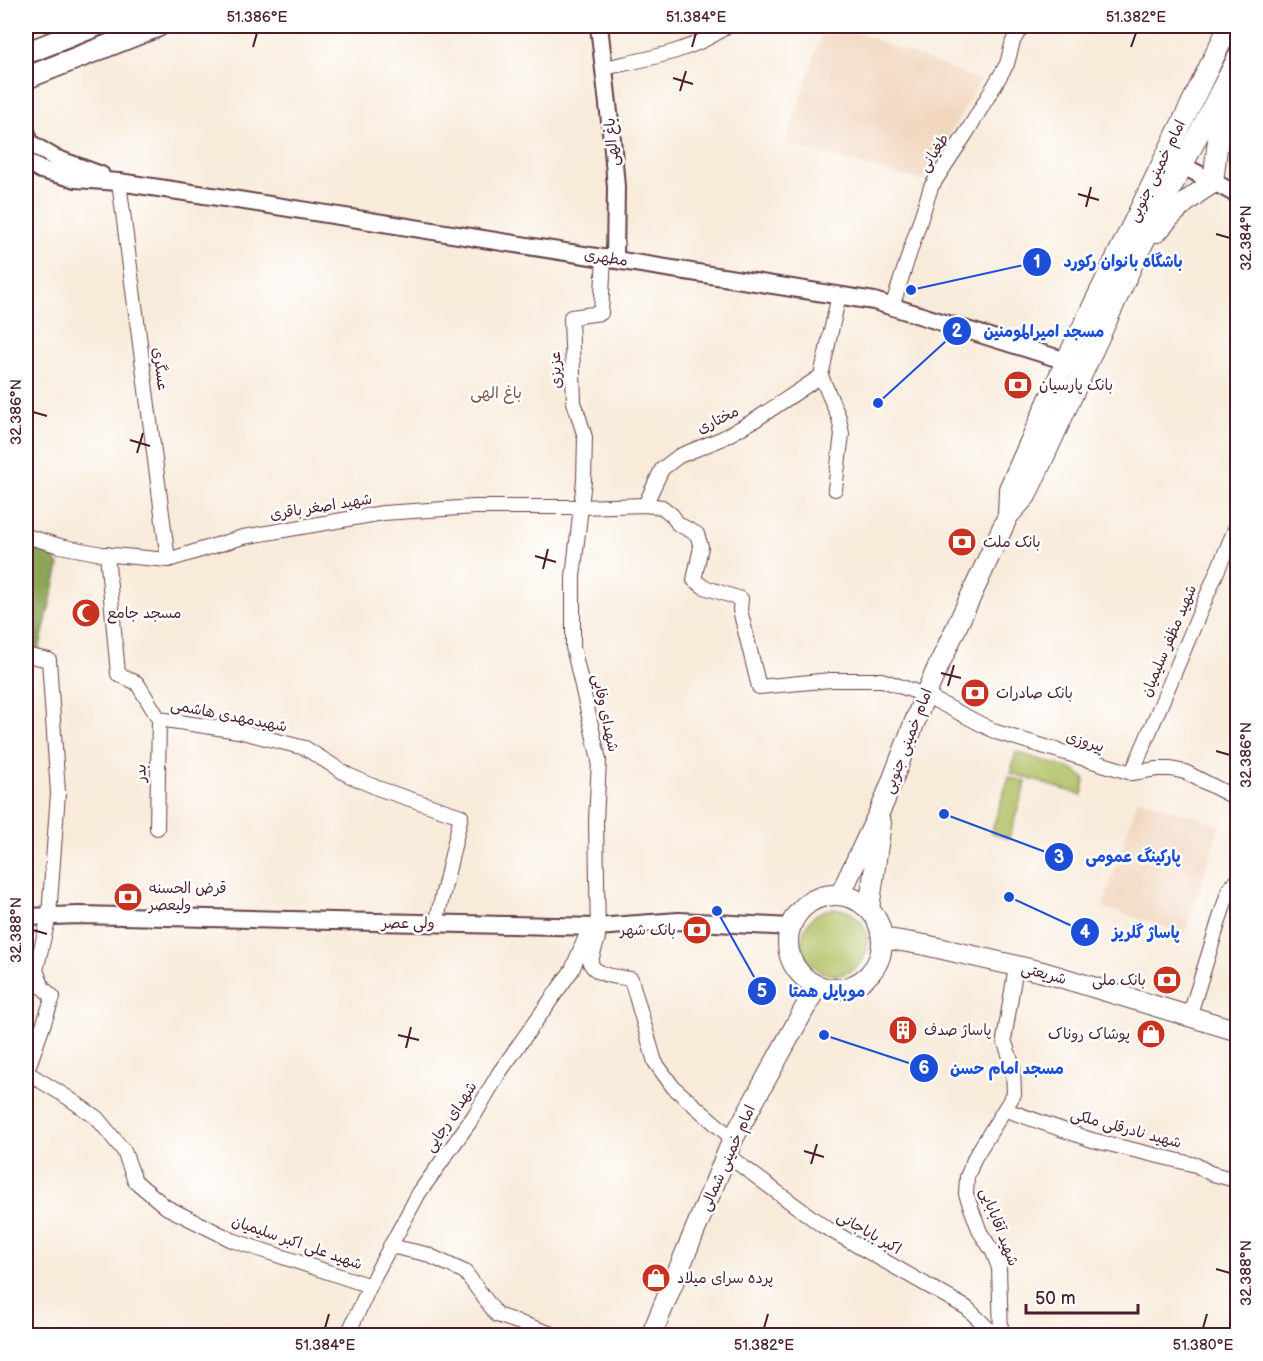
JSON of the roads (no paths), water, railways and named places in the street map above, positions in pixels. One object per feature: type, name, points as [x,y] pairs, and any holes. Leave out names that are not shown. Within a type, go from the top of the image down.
[{"type":"main road","points":[[26,53],[95,26]]},
{"type":"main road","points":[[26,78],[158,26]]},
{"type":"main road","name":"امام خمینی جنوبی","points":[[1008,516],[1009,489],[1066,361],[1229,26]]},
{"type":"main road","name":"امام خمینی جنوبی","points":[[884,802],[926,694],[1008,516],[1026,496],[1135,259],[1238,57]]},
{"type":"main road","points":[[1135,259],[1169,217],[1194,195],[1213,183],[1225,81]]},
{"type":"main road","points":[[840,895],[884,802]]},
{"type":"main road","points":[[869,909],[884,802]]},
{"type":"main road","points":[[840,895],[861,902],[869,909],[879,923],[883,938],[881,954],[875,969],[863,981],[849,988],[833,990],[817,986],[805,979],[795,968],[789,955],[787,941],[790,927],[798,912],[809,902],[824,896],[840,895]]},
{"type":"main road","name":"شریعتی","points":[[883,938],[925,945],[1043,972],[1238,1031]]},
{"type":"main road","name":"امام خمینی شمالی","points":[[651,1335],[730,1147],[817,986]]},
{"type":"street","name":"باغ الهی","points":[[599,26],[616,187],[609,258]]},
{"type":"street","points":[[604,68],[668,53],[716,34],[727,26]]},
{"type":"street","name":"طغیانی","points":[[892,306],[931,187],[1007,64],[1013,41],[1022,26]]},
{"type":"street","points":[[26,131],[30,143],[55,158],[119,182]]},
{"type":"street","points":[[1164,156],[1238,195]]},
{"type":"street","points":[[26,161],[41,170],[76,179],[119,182]]},
{"type":"street","name":"مطهری","points":[[119,182],[874,301],[1085,367]]},
{"type":"street","name":"عسگری","points":[[119,182],[168,560]]},
{"type":"street","name":"عزیزی","points":[[580,507],[584,480],[585,437],[574,402],[570,317],[601,313],[609,258]]},
{"type":"street","points":[[835,489],[842,434],[839,418],[821,376],[839,295]]},
{"type":"street","name":"مختاری","points":[[645,505],[662,469],[679,456],[721,439],[755,420],[821,376]]},
{"type":"street","name":"شهید اصغر باقری","points":[[26,536],[71,548],[168,560],[243,537],[383,513],[475,507],[645,505]]},
{"type":"street","name":"پیروزی","points":[[645,505],[662,507],[672,514],[678,524],[697,534],[701,548],[694,580],[704,588],[741,599],[740,609],[759,687],[831,680],[882,680],[926,694],[996,732],[1132,773],[1171,768],[1185,771],[1238,799]]},
{"type":"street","name":"شهدای وفایی","points":[[580,507],[573,578],[573,647],[599,760],[596,821],[598,938],[590,963],[594,969]]},
{"type":"street","name":"شهید مظفر سلیمیان","points":[[1132,773],[1238,522]]},
{"type":"street","name":"شهیدمهدی هاشمی","points":[[107,554],[118,674],[137,683],[159,719],[238,731],[304,748],[348,775],[380,789],[461,816],[436,923]]},
{"type":"street","points":[[26,655],[49,660],[58,793],[49,916],[36,970],[43,988],[53,997],[26,1073]]},
{"type":"street","name":"بدر","points":[[157,828],[159,719]]},
{"type":"street","points":[[1189,1017],[1229,889],[1238,880]]},
{"type":"street","name":"ولی عصر","points":[[26,917],[79,915],[597,927],[679,921],[790,927]]},
{"type":"street","name":"شهدای رجایی","points":[[347,1335],[390,1246],[419,1193],[474,1116],[499,1073],[572,970],[586,936],[597,927]]},
{"type":"street","name":"شهید آقابابایی","points":[[1001,1335],[999,1268],[993,1251],[980,1232],[966,1194],[967,1177],[975,1157],[1014,1094],[1013,1066],[1004,1040],[1016,966]]},
{"type":"street","points":[[572,970],[594,969]]},
{"type":"street","name":"اکبر باباجانی","points":[[594,969],[602,974],[631,979],[656,1062],[673,1087],[730,1147],[823,1226],[967,1308],[996,1335]]},
{"type":"street","name":"شهید علی اکبر سلیمیان","points":[[26,1073],[67,1097],[96,1118],[124,1150],[135,1181],[166,1207],[232,1240],[370,1286]]},
{"type":"street","name":"شهید نادرقلی ملکی","points":[[1006,1110],[1092,1140],[1196,1165],[1210,1173],[1238,1181]]},
{"type":"street","points":[[390,1246],[426,1254],[465,1272],[497,1315],[558,1335]]},
{"type":"place","name":"باشگاه بانوان رکورد","points":[[911,290]]},
{"type":"place","name":"بانک پارسیان","points":[[1018,385]]},
{"type":"place","name":"مسجد امیرالمومنین","points":[[878,403]]},
{"type":"place","name":"بانک ملت","points":[[962,542]]},
{"type":"place","name":"مسجد جامع","points":[[86,613]]},
{"type":"place","name":"بانک صادرات","points":[[975,693]]},
{"type":"place","name":"پارکینگ عمومی","points":[[944,814]]},
{"type":"place","name":"قرض الحسنه ولیعصر","points":[[128,897]]},
{"type":"place","name":"پاساژ گلریز","points":[[1009,897]]},
{"type":"place","name":"موبایل همتا","points":[[717,911]]},
{"type":"place","name":"بانک شهر","points":[[697,930]]},
{"type":"place","name":"بانک ملی","points":[[1167,980]]},
{"type":"place","name":"پاساژ صدف","points":[[903,1030]]},
{"type":"place","name":"پوشاک روناک","points":[[1151,1034]]},
{"type":"place","name":"مسجد امام حسن","points":[[824,1035]]},
{"type":"place","name":"پرده سرای میلاد","points":[[656,1278]]},
{"type":"district","name":"باغ الهی","points":[[496,393]]}]
